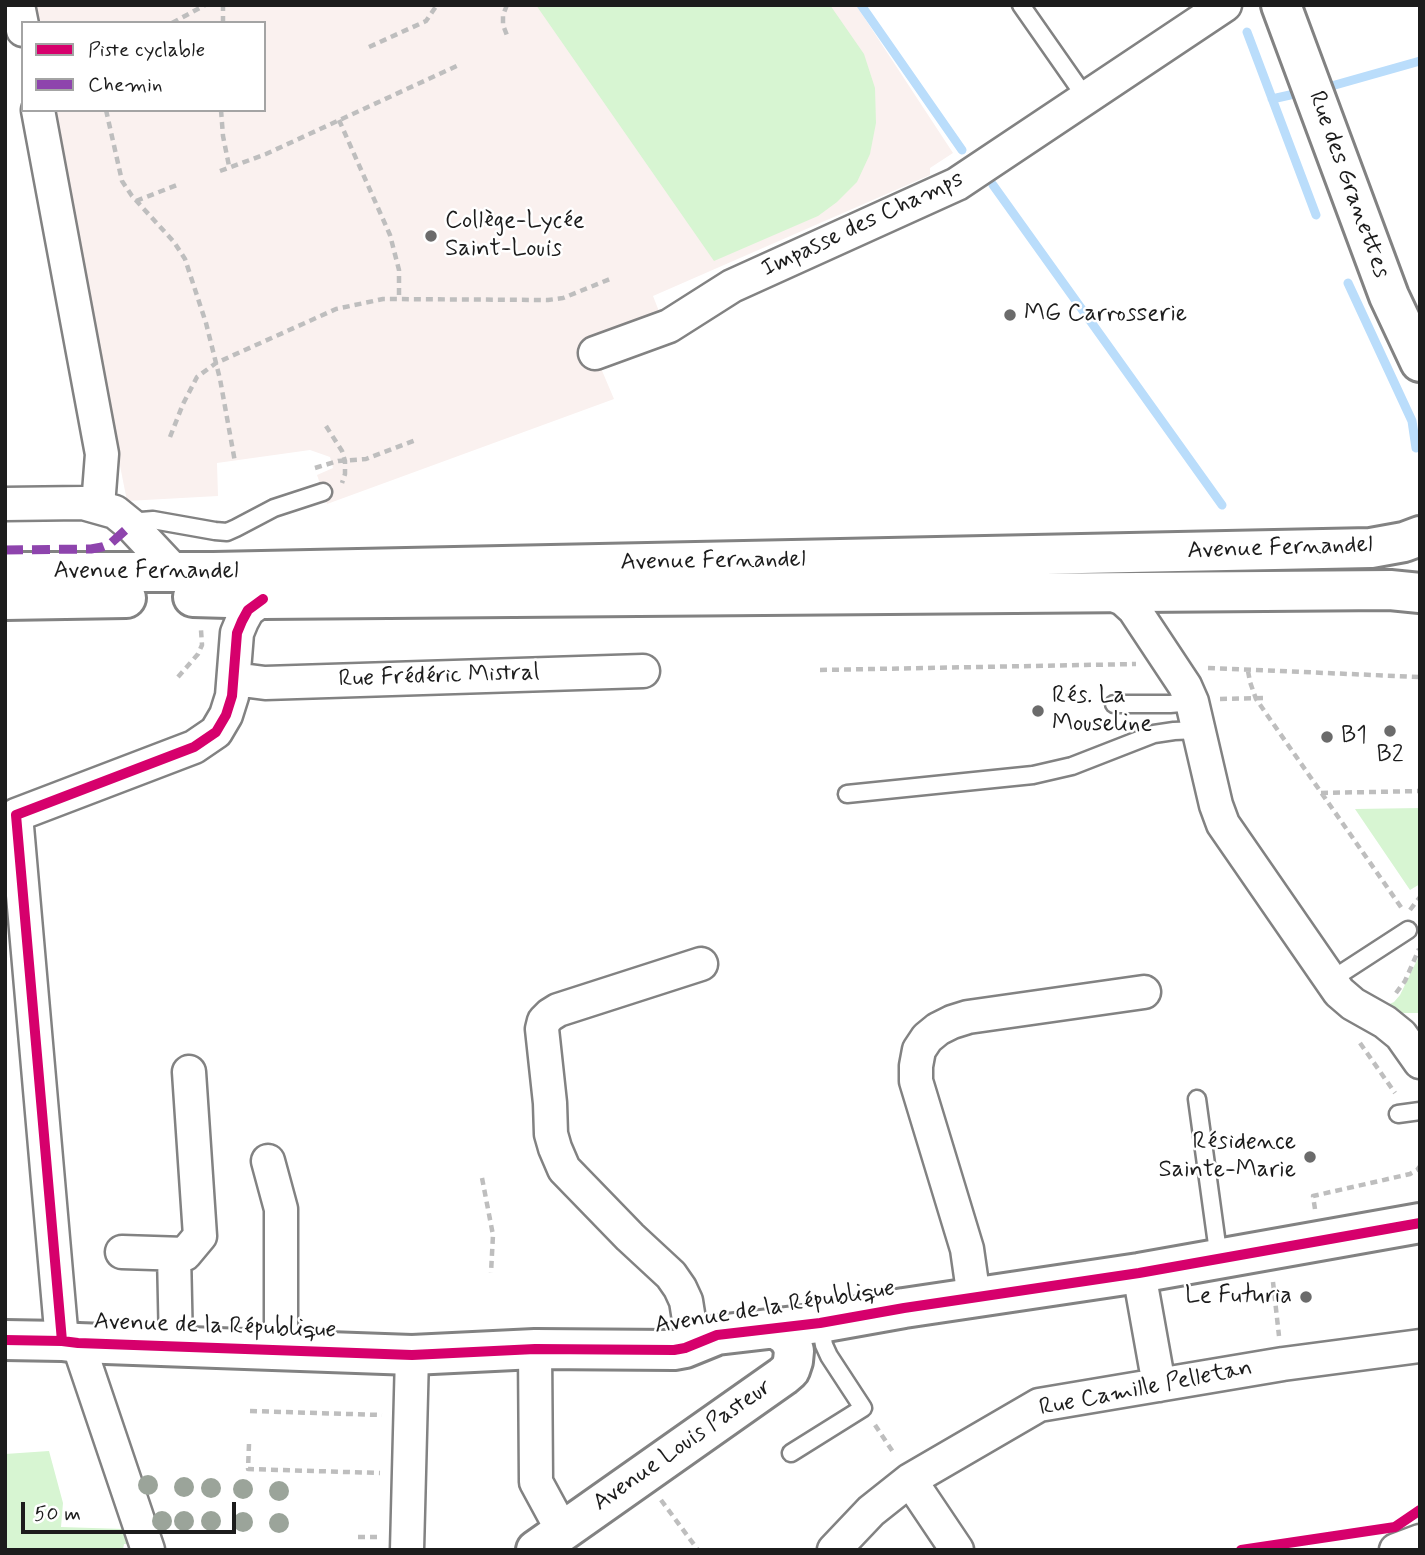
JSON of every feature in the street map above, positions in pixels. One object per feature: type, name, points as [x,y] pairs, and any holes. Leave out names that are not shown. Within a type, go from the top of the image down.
[{"type":"main road","name":"Rue des Granettes","points":[[1281,5],[1389,296],[1420,362]]},
{"type":"main road","name":"Avenue Fernandel","points":[[5,572],[176,573],[1371,548],[1420,536]]},
{"type":"main road","name":"Avenue Fernandel","points":[[5,600],[1390,590],[1420,593]]},
{"type":"main road","name":"Avenue de la République","points":[[5,1340],[412,1355],[535,1349],[674,1350],[717,1335],[820,1323],[1139,1273],[1420,1223]]},
{"type":"main road","name":"Avenue Louis Pasteur","points":[[549,1540],[790,1370],[794,1351],[792,1343],[776,1329]]},
{"type":"street","name":"Impasse des Champs","points":[[595,353],[669,326],[732,286],[957,184],[1219,7]]},
{"type":"street","points":[[38,112],[103,454],[98,506]]},
{"type":"street","points":[[5,504],[83,503],[115,512],[131,525],[176,573]]},
{"type":"street","points":[[1107,592],[1124,599],[1134,609],[1185,686],[1188,721],[1223,824],[1339,992],[1401,1035],[1420,1062]]},
{"type":"street","points":[[148,1550],[70,1342],[11,815],[194,747],[216,732],[226,715],[232,696],[237,633],[248,610],[263,599]]},
{"type":"street","name":"Rue Frédéric Mistral","points":[[234,679],[265,682],[643,671]]},
{"type":"street","points":[[693,1345],[686,1301],[671,1275],[564,1169],[551,1134],[542,1029],[544,1021],[558,1010],[701,964]]},
{"type":"street","points":[[974,1298],[967,1248],[916,1081],[919,1050],[938,1029],[968,1017],[1144,992]]},
{"type":"street","points":[[122,1252],[185,1254],[200,1236],[189,1072]]},
{"type":"street","points":[[268,1161],[281,1209],[281,1350]]},
{"type":"street","points":[[174,1254],[176,1346]]},
{"type":"street","points":[[1139,1273],[1159,1385]]},
{"type":"street","name":"Rue Camille Pelletan","points":[[834,1550],[871,1511],[910,1480],[1039,1405],[1283,1364],[1420,1346]]},
{"type":"street","points":[[535,1349],[536,1482],[549,1540]]},
{"type":"street","points":[[407,1550],[412,1355]]},
{"type":"street","points":[[910,1480],[957,1550]]},
{"type":"street","points":[[1396,1550],[1420,1541]]},
{"type":"lane","points":[[1021,5],[1086,99]]},
{"type":"lane","points":[[131,525],[153,520],[227,532],[274,508],[323,492]]},
{"type":"lane","points":[[847,794],[1033,775],[1072,766],[1188,721],[1170,704],[1114,704]]},
{"type":"lane","points":[[1331,980],[1408,924]]},
{"type":"lane","points":[[1197,1099],[1219,1259]]},
{"type":"lane","points":[[791,1453],[863,1408],[829,1356],[820,1323]]},
{"type":"path","points":[[176,21],[205,5]]},
{"type":"path","points":[[369,47],[426,21],[437,5]]},
{"type":"path","points":[[508,5],[503,15],[508,38]]},
{"type":"path","points":[[220,171],[266,154],[461,64]]},
{"type":"path","points":[[106,112],[122,181],[136,201],[174,242],[185,259],[216,363],[235,461]]},
{"type":"path","points":[[221,112],[229,166]]},
{"type":"path","points":[[339,120],[390,235],[399,270],[399,299]]},
{"type":"path","points":[[136,201],[177,185]]},
{"type":"path","points":[[170,437],[197,377],[216,363],[337,309],[383,299],[548,300],[564,298],[610,279]]},
{"type":"path","points":[[323,492],[340,486],[344,480],[346,466],[342,451],[326,426]]},
{"type":"path","points":[[315,468],[332,462],[366,458],[415,440]]},
{"type":"path","points":[[178,677],[202,645],[201,625]]},
{"type":"path","points":[[820,670],[1140,664]]},
{"type":"path","points":[[1201,664],[1212,669],[1420,677]]},
{"type":"path","points":[[1248,671],[1256,699],[1408,924]]},
{"type":"path","points":[[1188,721],[1211,699],[1268,698]]},
{"type":"path","points":[[1321,793],[1420,791]]},
{"type":"path","points":[[1392,997],[1405,981],[1420,948]]},
{"type":"path","points":[[1357,1039],[1409,1112]]},
{"type":"path","points":[[1317,1219],[1313,1196],[1410,1174],[1420,1166]]},
{"type":"path","points":[[482,1178],[493,1235],[491,1273]]},
{"type":"path","points":[[1269,1250],[1283,1364]]},
{"type":"path","points":[[863,1408],[910,1480]]},
{"type":"path","points":[[250,1411],[411,1416]]},
{"type":"path","points":[[249,1444],[248,1469],[409,1474]]},
{"type":"path","points":[[642,1474],[698,1550]]},
{"type":"shaded area","name":"Collège-Lycée Saint-Louis","points":[[27,5],[856,5],[953,153],[930,168],[930,175],[653,296],[662,319],[592,347],[614,399],[327,504],[317,475],[333,468],[330,457],[310,450],[217,463],[218,496],[127,501],[102,368],[83,300],[47,112],[266,112],[266,21],[30,21]]},
{"type":"green space","points":[[536,5],[830,5],[864,54],[875,88],[876,123],[870,154],[857,182],[818,216],[714,261]]},
{"type":"green space","points":[[1420,808],[1420,884],[1410,890],[1355,809]]},
{"type":"green space","points":[[1420,954],[1420,1013],[1401,1013],[1385,1006],[1400,995]]},
{"type":"green space","points":[[49,1451],[63,1503],[61,1527],[124,1529],[130,1544],[124,1544],[123,1550],[5,1550],[5,1454]]},
{"type":"waterway","points":[[861,5],[962,150]]},
{"type":"waterway","points":[[1247,32],[1316,215]]},
{"type":"waterway","points":[[1328,87],[1420,61]]},
{"type":"waterway","points":[[1272,99],[1290,95]]},
{"type":"waterway","points":[[993,185],[1222,505]]},
{"type":"waterway","points":[[1348,283],[1412,421],[1416,448]]},
{"type":"marked path","points":[[5,550],[102,547],[110,544],[131,525]]},
{"type":"cycle path","points":[[62,1341],[16,815],[194,747],[216,732],[226,715],[232,696],[237,633],[248,610],[263,599]]},
{"type":"cycle path","points":[[5,1340],[412,1355],[535,1349],[674,1350],[717,1335],[820,1323],[1139,1273],[1420,1223]]},
{"type":"cycle path","points":[[1241,1550],[1395,1527],[1420,1510]]},
{"type":"place","name":"Collège-Lycée Saint-Louis","points":[[431,236]]},
{"type":"place","name":"MG Carrosserie","points":[[1010,315]]},
{"type":"place","name":"Rés. La Mouseline","points":[[1038,711]]},
{"type":"place","name":"B2","points":[[1390,731]]},
{"type":"place","name":"B1","points":[[1327,737]]},
{"type":"place","name":"Résidence Sainte-Marie","points":[[1310,1157]]},
{"type":"place","name":"Le Futuria","points":[[1306,1297]]}]
